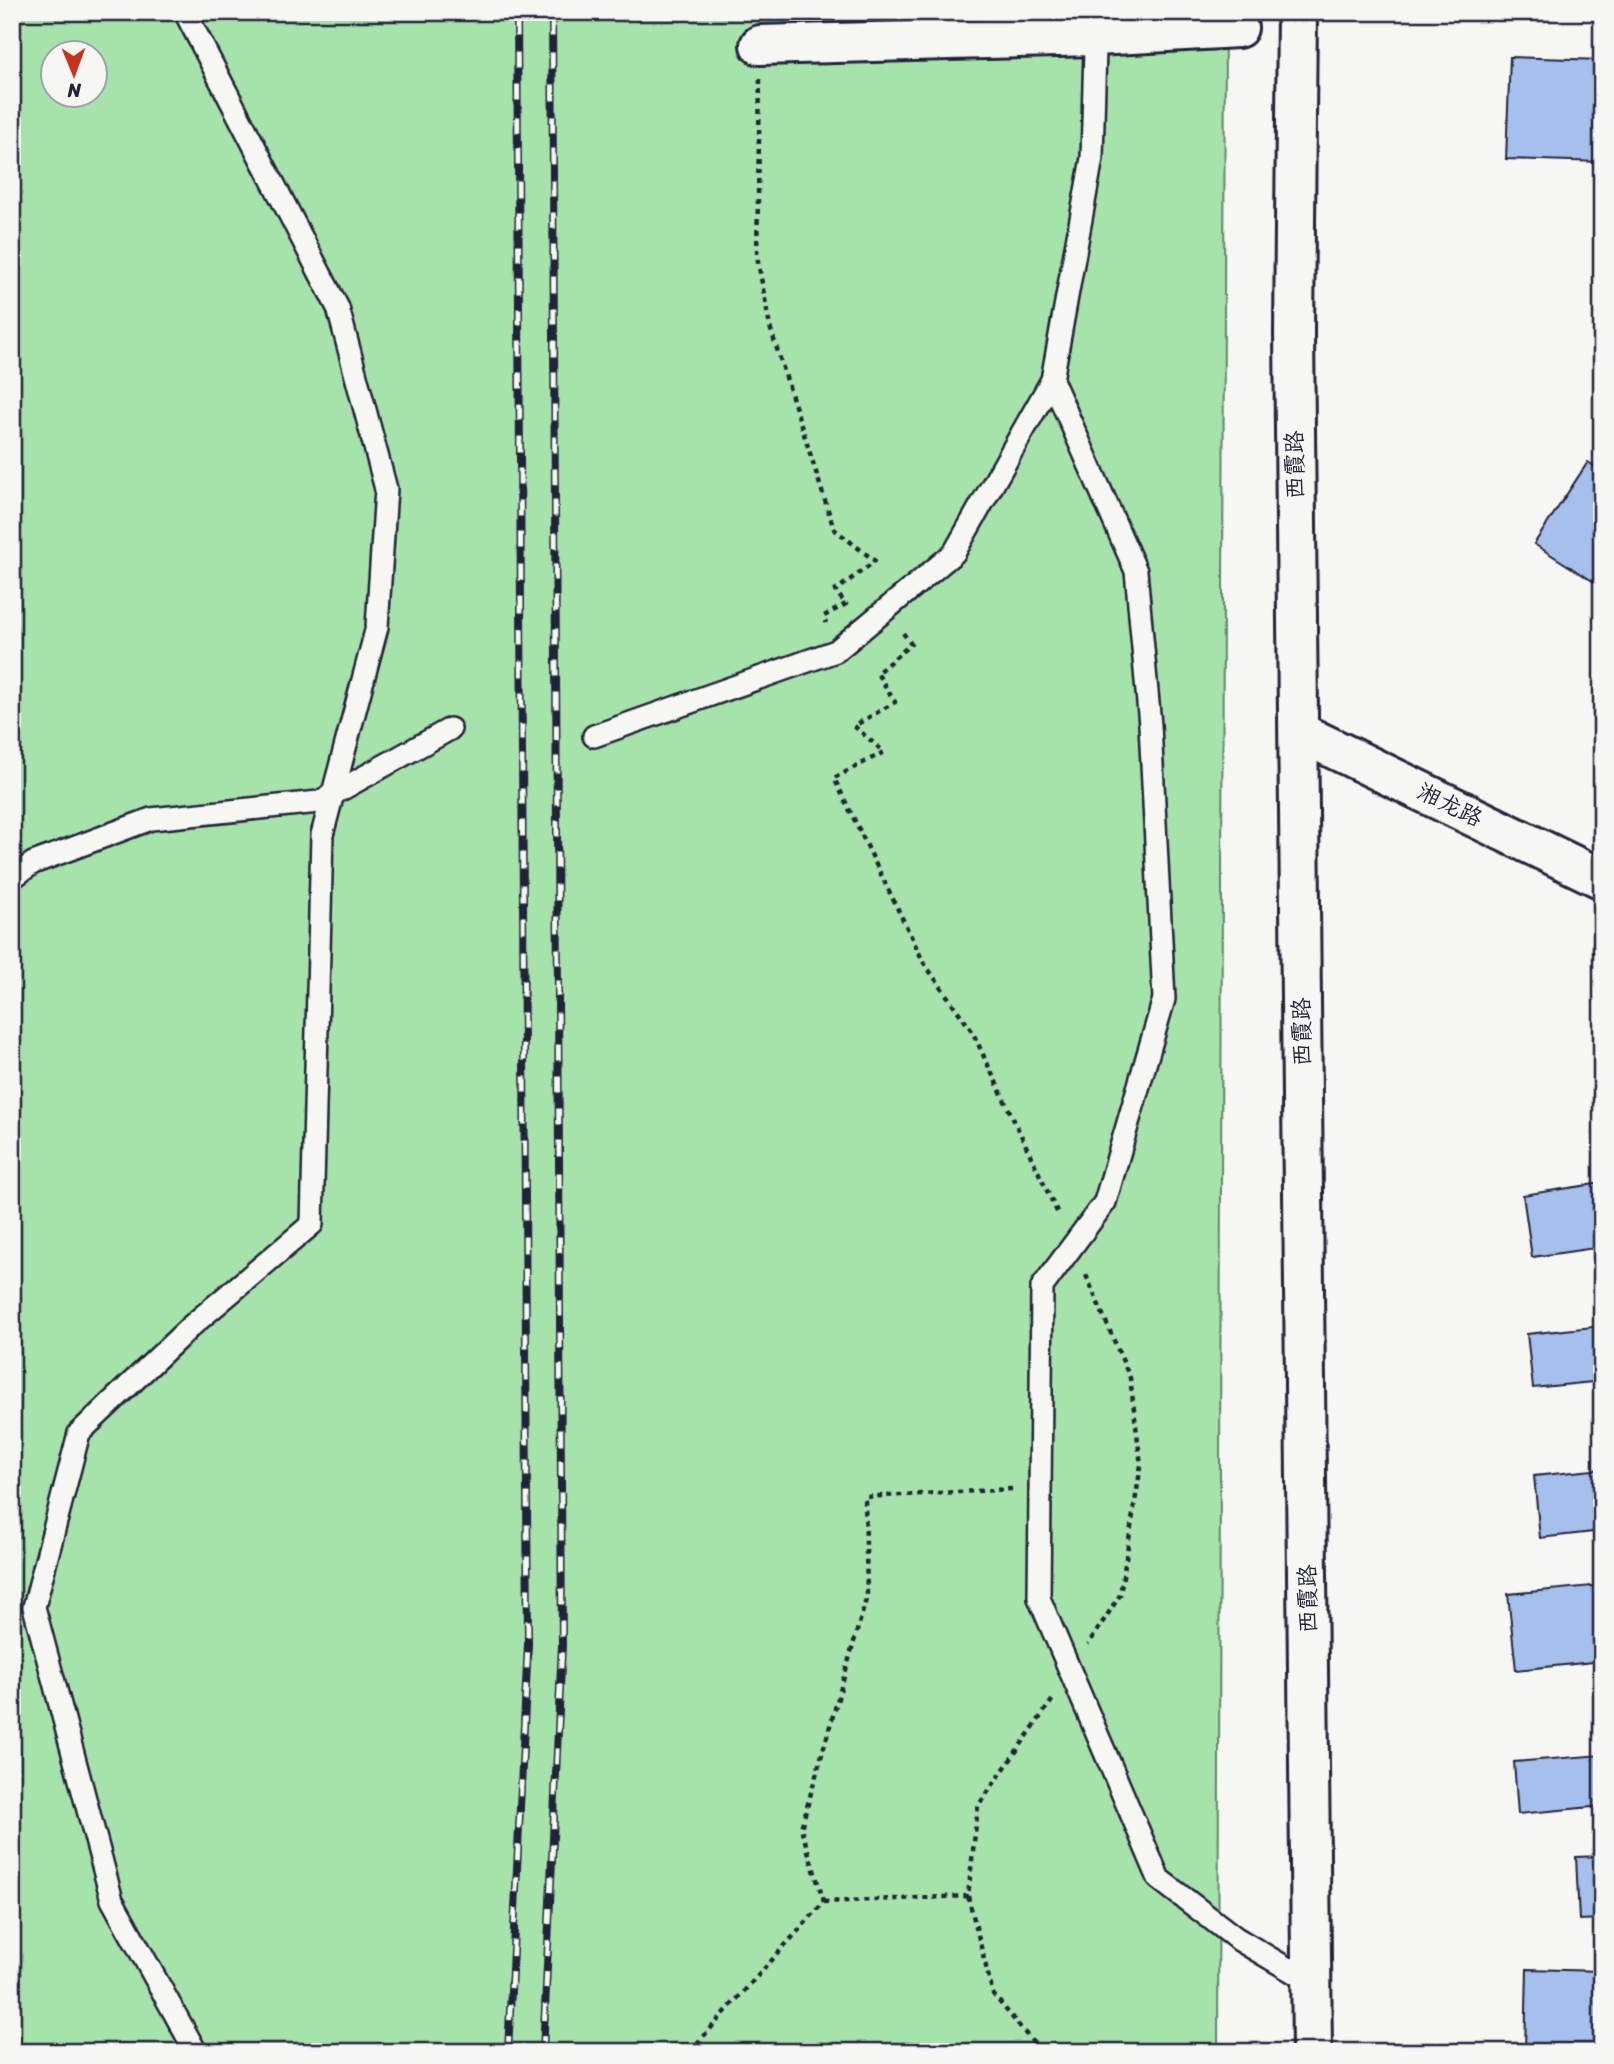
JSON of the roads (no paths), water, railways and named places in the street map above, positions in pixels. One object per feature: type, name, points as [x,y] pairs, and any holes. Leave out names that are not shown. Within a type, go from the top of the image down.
[{"type":"street","name":"西霞路","points":[[1297,12],[1294,333],[1312,2052]]},
{"type":"street","points":[[760,45],[1096,24],[1238,28]]},
{"type":"street","name":"湘龙路","points":[[1299,732],[1602,879]]},
{"type":"lane","points":[[185,12],[338,308],[386,489],[377,627],[322,835],[312,1224],[190,1327],[79,1433],[34,1607],[112,1900],[196,2052]]},
{"type":"lane","points":[[594,736],[836,651],[954,553],[1052,380],[1092,158],[1096,24]]},
{"type":"lane","points":[[1052,380],[1136,571],[1150,725],[1164,999],[1105,1202],[1042,1287],[1039,1598],[1159,1879],[1236,1938],[1312,1983]]},
{"type":"lane","points":[[12,878],[33,863],[151,819],[319,802],[450,729]]},
{"type":"railway","points":[[508,2052],[528,1644],[517,12]]},
{"type":"railway","points":[[543,2052],[562,1645],[552,12]]}]
